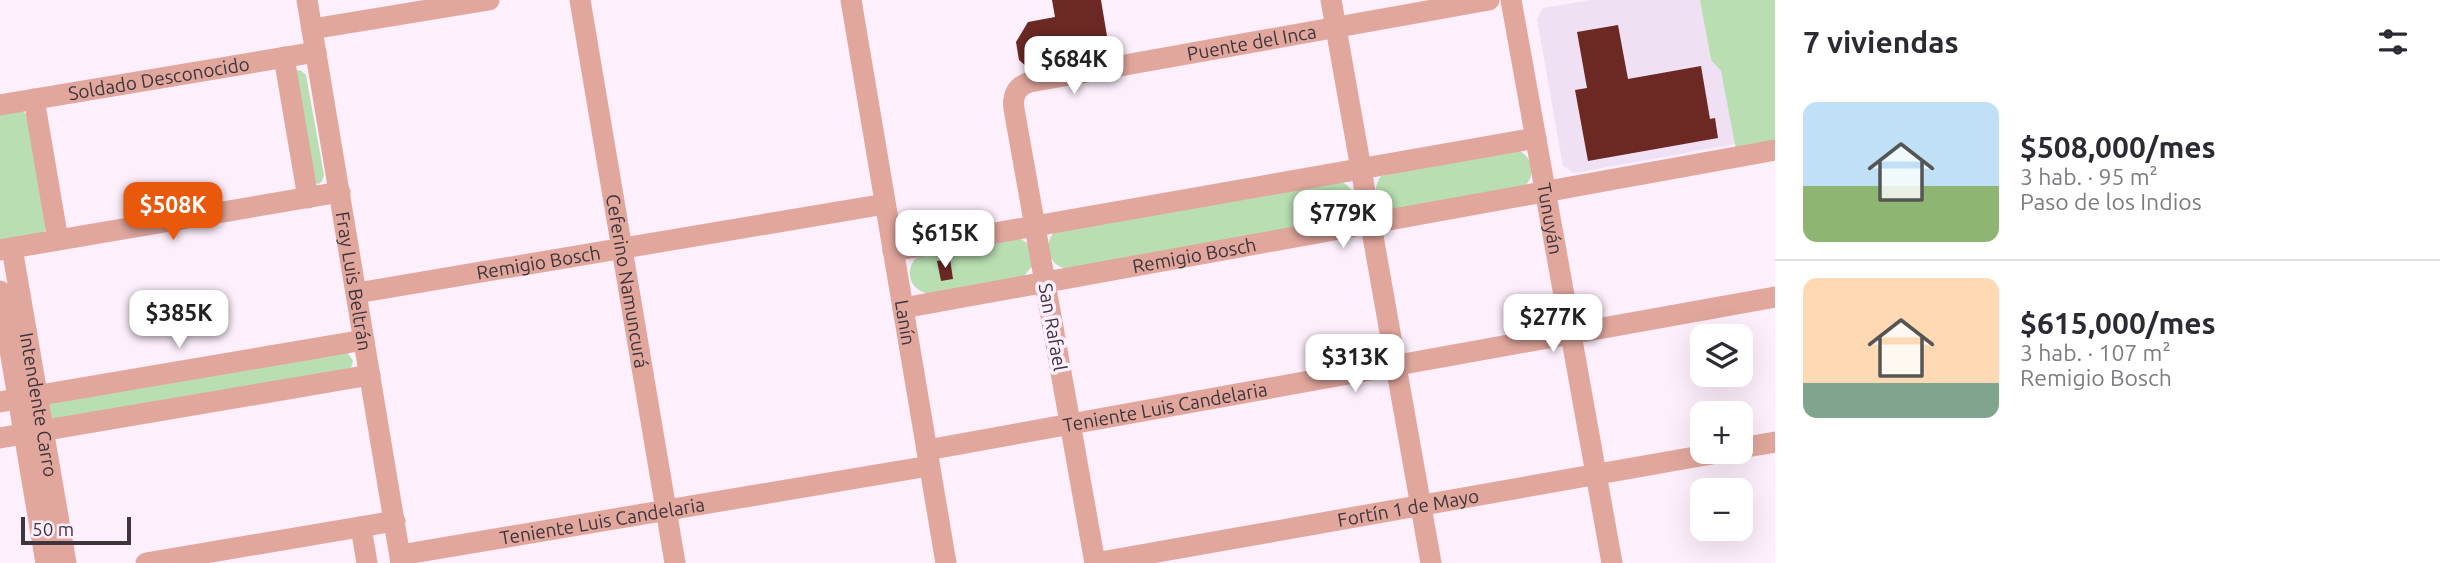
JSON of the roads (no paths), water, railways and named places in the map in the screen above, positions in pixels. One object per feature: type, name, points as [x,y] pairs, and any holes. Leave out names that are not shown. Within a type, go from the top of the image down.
[{"type":"street","name":"Fray Luis Beltrán","points":[[307,0],[401,559]]},
{"type":"street","points":[[312,29],[489,0]]},
{"type":"street","name":"Ceferino Namuncurá","points":[[580,0],[675,563]]},
{"type":"street","name":"Lanín","points":[[850,0],[946,563]]},
{"type":"street","points":[[1331,0],[1431,563]]},
{"type":"street","name":"Puente del Inca","points":[[1016,91],[1030,82],[1489,0]]},
{"type":"street","name":"Tunuyán","points":[[1511,0],[1612,563]]},
{"type":"street","name":"Soldado Desconocido","points":[[0,105],[316,52]]},
{"type":"street","name":"Fray Luis Beltrán","points":[[284,57],[308,198]]},
{"type":"street","name":"San Rafael","points":[[1016,91],[1014,109],[1095,563]]},
{"type":"street","points":[[34,99],[58,240]]},
{"type":"street","points":[[893,251],[1536,138]]},
{"type":"street","name":"Remigio Bosch","points":[[903,309],[1775,150]]},
{"type":"street","points":[[6,248],[340,192]]},
{"type":"street","name":"Remigio Bosch","points":[[357,293],[885,204]]},
{"type":"street","name":"Intendente Carro","points":[[6,248],[18,399]]},
{"type":"street","name":"Intendente Carro","points":[[0,291],[18,399],[34,432],[66,563]]},
{"type":"street","name":"Teniente Luis Candelaria","points":[[401,559],[928,458],[1070,424],[1775,297]]},
{"type":"street","points":[[18,399],[364,340]]},
{"type":"street","points":[[0,438],[370,375]]},
{"type":"street","name":"Intendente Carro","points":[[34,432],[46,563]]},
{"type":"street","points":[[1753,446],[1775,442]]},
{"type":"street","name":"Fortín 1 de Mayo","points":[[1095,563],[1690,458]]},
{"type":"street","points":[[146,563],[395,522]]},
{"type":"street","points":[[361,527],[368,563]]}]
